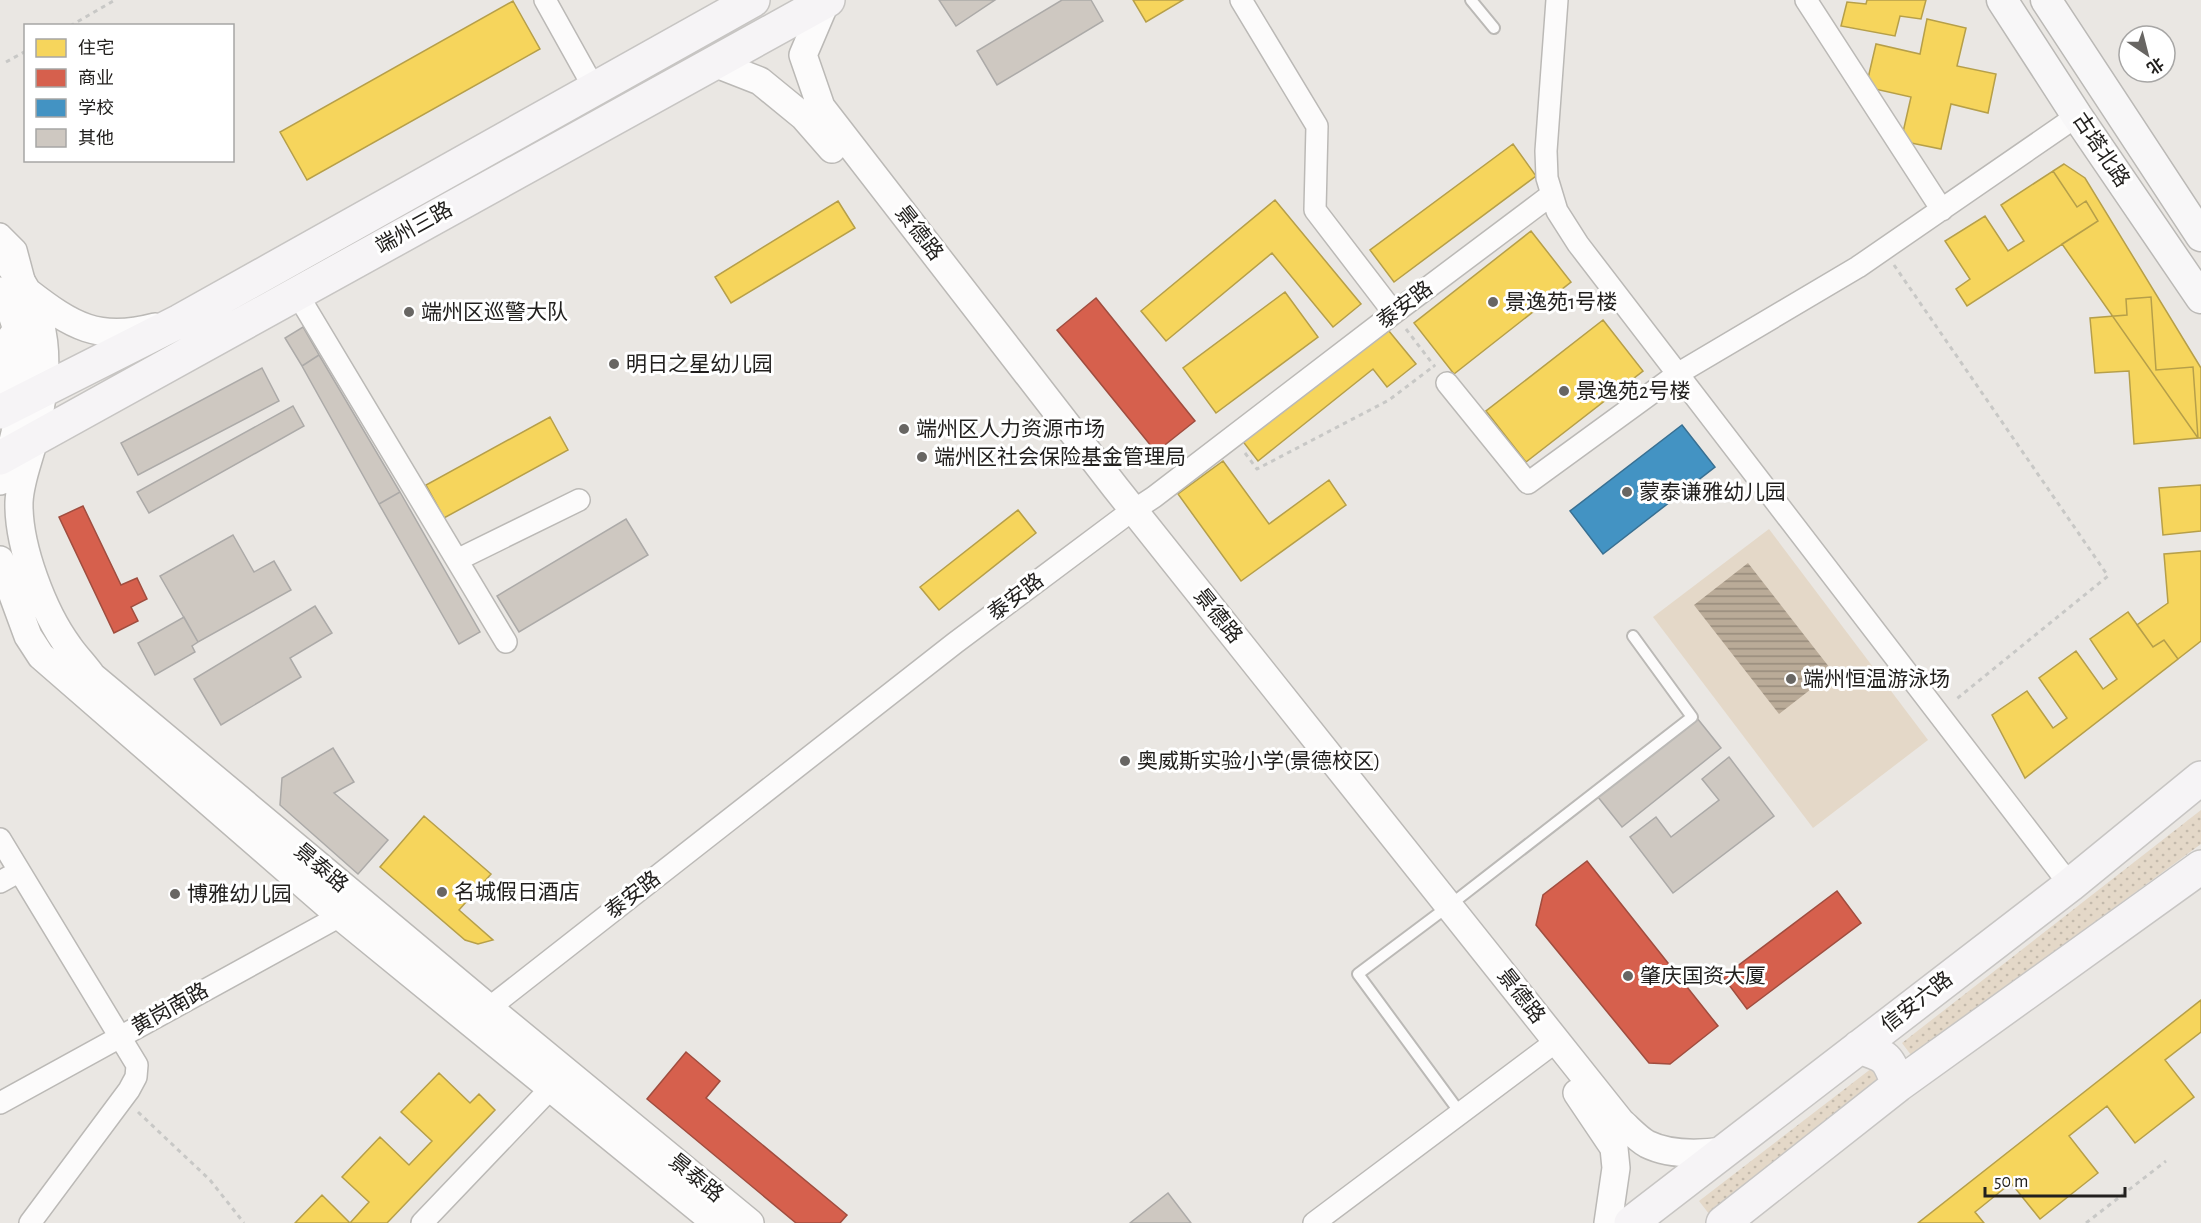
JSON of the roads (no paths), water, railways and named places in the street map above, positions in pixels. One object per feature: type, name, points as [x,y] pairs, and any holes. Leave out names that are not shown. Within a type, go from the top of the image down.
[{"type":"main road","name":"端州三路","points":[[16,397],[180,321],[753,0]]},
{"type":"main road","name":"古塔北路","points":[[2002,0],[2077,116],[2201,298]]},
{"type":"main road","name":"古塔北路","points":[[2046,0],[2201,236]]},
{"type":"main road","name":"端州三路","points":[[11,457],[296,292],[827,1]]},
{"type":"main road","points":[[353,224],[369,253]]},
{"type":"main road","name":"信安六路","points":[[1631,1223],[2070,885],[2201,778]]},
{"type":"main road","points":[[1723,1223],[1898,1085],[2201,867]]},
{"type":"main road","points":[[1859,1047],[1882,1054],[1892,1068],[1898,1085]]},
{"type":"street","points":[[545,0],[594,88]]},
{"type":"street","points":[[1241,0],[1317,126],[1315,210],[1394,313]]},
{"type":"street","points":[[1557,0],[1546,151],[1551,195],[1557,211],[1578,244],[2070,885]]},
{"type":"street","points":[[1806,0],[1942,210]]},
{"type":"street","name":"景德路","points":[[827,1],[803,55],[820,106],[1128,514],[1444,909],[1621,1122],[1648,1144],[1680,1153],[1702,1154],[1724,1151]]},
{"type":"street","name":"景德路","points":[[714,63],[760,81],[804,117],[907,236],[1070,447],[1128,514]]},
{"type":"street","points":[[1447,383],[1528,483],[1679,373],[1884,250],[2077,116]]},
{"type":"street","name":"泰安路","points":[[479,1015],[955,642],[1154,497],[1551,195]]},
{"type":"street","points":[[0,234],[16,250],[44,340],[46,360],[16,397]]},
{"type":"street","points":[[0,255],[28,292],[58,315],[92,331],[146,330],[180,321]]},
{"type":"street","points":[[0,291],[7,313],[21,342],[24,375],[16,397]]},
{"type":"street","points":[[296,292],[506,642]]},
{"type":"street","name":"景泰路","points":[[16,397],[11,457],[21,485],[19,502],[23,544],[36,583],[68,646],[92,676],[479,1015],[750,1223]]},
{"type":"street","points":[[457,560],[579,500]]},
{"type":"street","points":[[0,560],[28,636],[41,656],[340,916],[479,1015],[551,1088],[716,1223]]},
{"type":"street","points":[[0,615],[28,636]]},
{"type":"street","points":[[0,839],[9,877],[137,1065],[136,1077],[123,1098],[30,1223]]},
{"type":"street","name":"景德路","points":[[1444,909],[1546,1049],[1614,1148],[1616,1168],[1608,1223]]},
{"type":"street","name":"黄岗南路","points":[[0,1103],[340,916]]},
{"type":"street","points":[[1314,1223],[1546,1049]]},
{"type":"street","points":[[422,1223],[551,1088]]},
{"type":"lane","points":[[1472,0],[1494,28]]},
{"type":"lane","points":[[1461,1114],[1358,974],[1692,717],[1633,636]]},
{"type":"place","name":"景逸苑1号楼","points":[[1493,302]]},
{"type":"place","name":"端州区巡警大队","points":[[409,312]]},
{"type":"place","name":"明日之星幼儿园","points":[[614,364]]},
{"type":"place","name":"景逸苑2号楼","points":[[1564,391]]},
{"type":"place","name":"端州区人力资源市场","points":[[904,429]]},
{"type":"place","name":"端州区社会保险基金管理局","points":[[922,457]]},
{"type":"place","name":"蒙泰谦雅幼儿园","points":[[1627,492]]},
{"type":"place","name":"端州恒温游泳场","points":[[1791,679]]},
{"type":"place","name":"奥威斯实验小学(景德校区)","points":[[1125,761]]},
{"type":"place","name":"名城假日酒店","points":[[442,892]]},
{"type":"place","name":"博雅幼儿园","points":[[175,894]]},
{"type":"place","name":"肇庆国资大厦","points":[[1628,976]]}]
